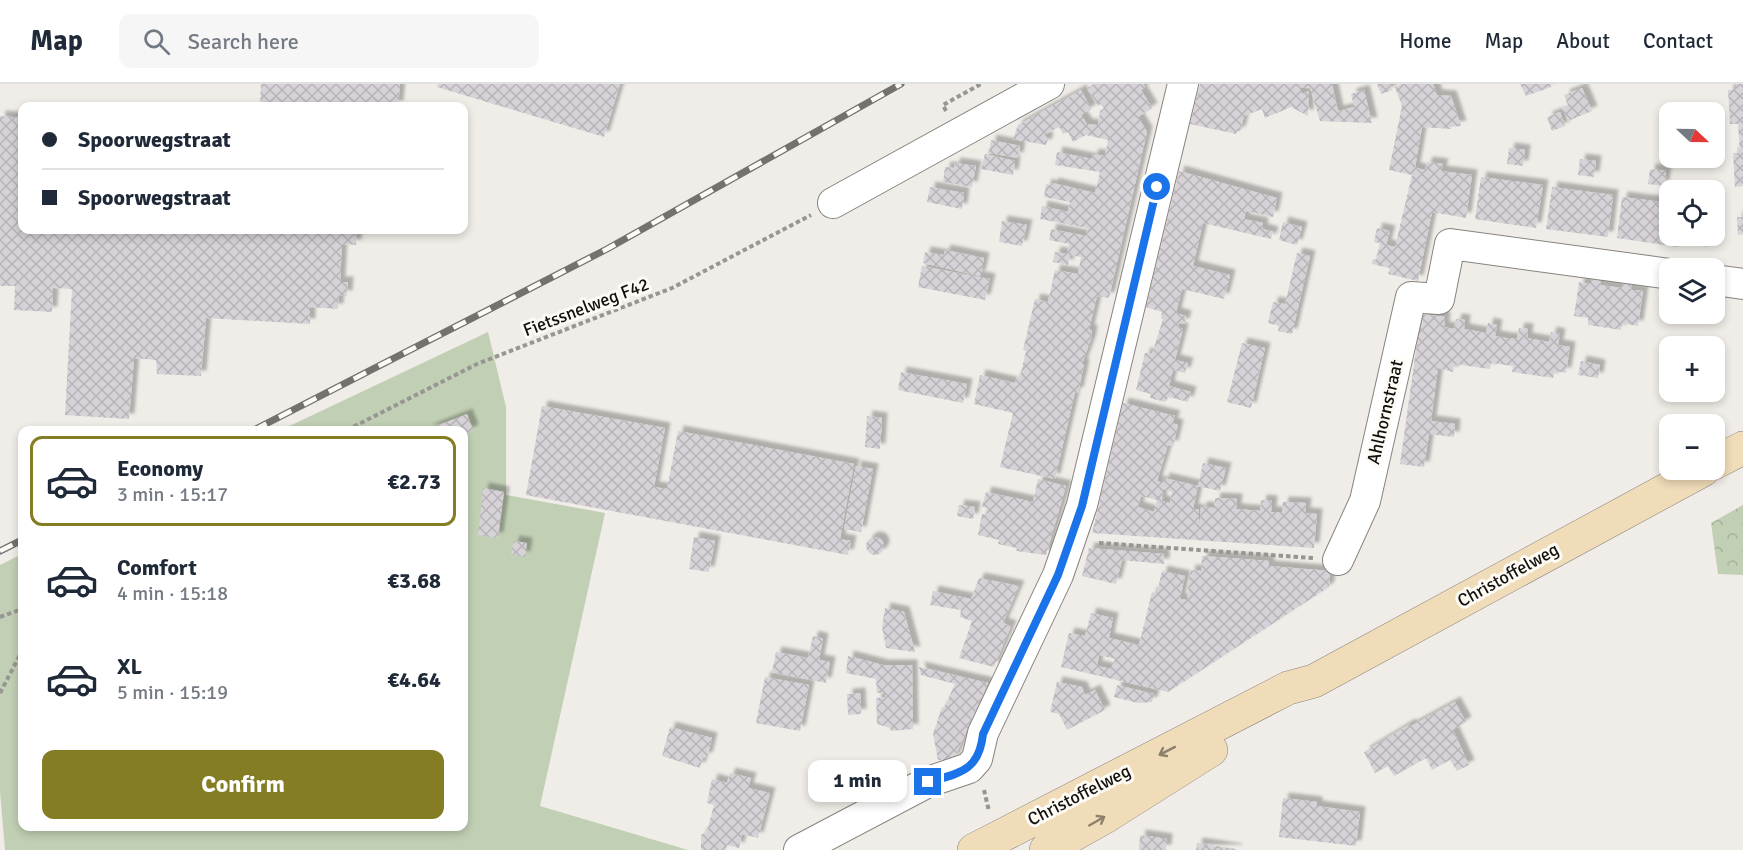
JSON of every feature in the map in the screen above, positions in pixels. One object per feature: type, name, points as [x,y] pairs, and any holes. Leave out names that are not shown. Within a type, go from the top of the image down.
[{"type":"main road","points":[[1725,457],[1743,448]]},
{"type":"main road","name":"Christoffelweg","points":[[985,844],[1288,688],[1314,681],[1685,480]]},
{"type":"main road","name":"Christoffelweg","points":[[1046,850],[1116,810],[1295,700],[1314,681]]},
{"type":"street","points":[[832,203],[1049,84]]},
{"type":"street","points":[[799,850],[928,782],[952,776],[969,768],[977,759],[983,734],[1058,575],[1082,506],[1183,84]]},
{"type":"street","name":"Ahlhornstraat","points":[[1338,560],[1365,501],[1411,297],[1439,299],[1450,244],[1659,272]]},
{"type":"street","points":[[1725,282],[1743,284]]},
{"type":"path","name":"Fietssnelweg F42","points":[[355,426],[477,364],[672,288],[832,203]]},
{"type":"path","points":[[1072,537],[1089,542],[1338,560]]},
{"type":"path","points":[[0,617],[18,610]]},
{"type":"path","points":[[0,693],[18,659]]},
{"type":"path","points":[[952,776],[959,790],[981,781],[985,844]]},
{"type":"green space","points":[[488,332],[506,407],[506,495],[605,513],[540,806],[688,850],[5,850],[0,791],[0,565],[18,556],[18,831],[468,831],[468,426],[289,426]]},
{"type":"green space","points":[[1743,505],[1743,575],[1718,574],[1711,523]]},
{"type":"building","points":[[261,84],[400,84],[398,102],[260,102]]},
{"type":"building","points":[[438,84],[620,84],[604,137],[437,87]]},
{"type":"building","points":[[1094,84],[1143,84],[1145,87],[1141,90],[1152,108],[1138,117],[1147,132],[1109,298],[1097,296],[1089,330],[1092,330],[1091,339],[1082,364],[1084,365],[1078,393],[1075,392],[1055,479],[1000,467],[1013,413],[974,404],[980,375],[1015,383],[1017,376],[1020,377],[1026,351],[1023,350],[1035,299],[1048,302],[1055,270],[1078,274],[1081,257],[1070,255],[1068,265],[1053,262],[1055,252],[1067,254],[1069,244],[1049,240],[1051,229],[1086,236],[1087,228],[1040,219],[1042,206],[1068,212],[1070,202],[1044,197],[1046,184],[1052,186],[1053,183],[1095,193],[1100,172],[1055,165],[1057,152],[1092,159],[1093,154],[1105,156],[1108,140],[1086,135],[1073,142],[1068,132],[1063,134],[1059,127],[1044,135],[1048,139],[1046,145],[1013,139],[1018,125],[1081,90],[1091,109],[1081,115],[1087,124],[1098,125],[1100,111],[1104,108],[1101,104],[1098,106],[1087,88]]},
{"type":"building","points":[[1200,84],[1332,84],[1338,111],[1354,107],[1351,94],[1364,90],[1372,123],[1320,121],[1310,88],[1299,87],[1302,94],[1309,91],[1308,116],[1291,107],[1265,118],[1262,109],[1244,116],[1240,132],[1237,131],[1236,134],[1190,124]]},
{"type":"building","points":[[1377,84],[1389,84],[1392,90],[1381,94]]},
{"type":"building","points":[[1402,84],[1433,84],[1437,95],[1451,96],[1461,126],[1450,127],[1451,129],[1422,127],[1415,168],[1425,170],[1427,162],[1443,164],[1441,171],[1472,175],[1466,218],[1432,212],[1418,281],[1388,274],[1390,268],[1372,264],[1373,259],[1376,260],[1380,243],[1374,242],[1377,228],[1390,231],[1386,245],[1395,247],[1412,175],[1389,170],[1402,106],[1395,87]]},
{"type":"building","points":[[1520,84],[1550,84],[1551,87],[1526,96]]},
{"type":"building","points":[[1736,84],[1743,84],[1743,186],[1735,187],[1733,153],[1740,153],[1738,124],[1730,124],[1728,90],[1736,89]]},
{"type":"building","points":[[1582,88],[1592,111],[1568,121],[1562,108],[1568,105],[1564,95]]},
{"type":"building","points":[[1560,112],[1565,126],[1552,131],[1547,117]]},
{"type":"building","points":[[0,116],[18,118],[18,234],[357,234],[356,245],[342,244],[340,282],[348,282],[347,296],[339,295],[338,309],[310,307],[310,324],[206,318],[201,376],[157,374],[156,360],[134,358],[129,419],[65,415],[72,289],[53,288],[52,312],[14,310],[15,286],[0,286]]},
{"type":"building","points":[[991,140],[1020,146],[1018,158],[989,153]]},
{"type":"building","points":[[1509,148],[1525,150],[1523,166],[1507,164]]},
{"type":"building","points":[[985,154],[1015,161],[1013,175],[981,169]]},
{"type":"building","points":[[1580,159],[1596,161],[1594,177],[1578,175]]},
{"type":"building","points":[[955,163],[976,166],[972,187],[943,182],[945,167],[954,168]]},
{"type":"building","points":[[1650,169],[1666,171],[1665,180],[1659,180],[1659,185],[1648,184]]},
{"type":"building","points":[[1179,171],[1277,198],[1273,217],[1246,211],[1244,219],[1263,223],[1262,229],[1273,232],[1271,239],[1203,223],[1193,266],[1230,275],[1224,299],[1182,289],[1176,313],[1186,316],[1184,324],[1179,323],[1178,327],[1183,329],[1175,360],[1188,363],[1185,373],[1173,370],[1169,386],[1191,392],[1188,402],[1169,397],[1165,402],[1150,398],[1151,394],[1136,390],[1145,353],[1152,354],[1163,319],[1161,319],[1162,312],[1146,307]]},
{"type":"building","points":[[1481,177],[1543,185],[1536,228],[1475,219]]},
{"type":"building","points":[[930,187],[964,193],[962,209],[927,202]]},
{"type":"building","points":[[1552,187],[1613,195],[1608,237],[1546,229]]},
{"type":"building","points":[[1622,197],[1659,202],[1659,244],[1617,238]]},
{"type":"building","points":[[1737,217],[1743,217],[1743,234],[1738,235]]},
{"type":"building","points":[[1002,221],[1027,225],[1022,246],[999,242]]},
{"type":"building","points":[[1283,222],[1302,227],[1297,245],[1279,240]]},
{"type":"building","points":[[945,250],[984,258],[980,276],[923,263],[925,252],[944,255]]},
{"type":"building","points":[[1297,253],[1310,256],[1292,334],[1278,331],[1279,326],[1268,323],[1273,302],[1285,304]]},
{"type":"building","points":[[922,266],[990,279],[985,300],[918,287]]},
{"type":"building","points":[[1592,274],[1601,276],[1600,285],[1622,288],[1623,279],[1632,280],[1631,290],[1643,291],[1638,326],[1622,323],[1621,330],[1588,325],[1588,318],[1574,316],[1579,282],[1591,284]]},
{"type":"building","points":[[1421,314],[1445,317],[1444,327],[1454,329],[1456,319],[1465,320],[1464,329],[1486,333],[1488,323],[1497,325],[1495,336],[1506,338],[1517,339],[1519,328],[1528,329],[1527,338],[1549,342],[1551,332],[1560,334],[1558,345],[1570,347],[1566,373],[1555,371],[1553,378],[1512,372],[1513,366],[1491,363],[1490,369],[1454,364],[1453,372],[1438,368],[1431,421],[1455,424],[1454,437],[1429,434],[1424,467],[1400,464]]},
{"type":"building","points":[[1242,343],[1265,348],[1251,408],[1227,402]]},
{"type":"building","points":[[1581,361],[1600,365],[1598,378],[1578,375]]},
{"type":"building","points":[[901,372],[967,384],[963,403],[898,390]]},
{"type":"building","points":[[1123,403],[1175,416],[1172,423],[1178,425],[1173,446],[1168,445],[1157,481],[1163,483],[1164,478],[1198,486],[1193,509],[1199,510],[1199,529],[1201,507],[1214,508],[1215,498],[1237,499],[1236,509],[1260,511],[1261,500],[1272,501],[1271,512],[1282,512],[1283,502],[1306,503],[1305,513],[1317,514],[1314,548],[1092,533]],"holes":[[[1163,489],[1172,492],[1170,503],[1161,501]],[[1141,496],[1157,500],[1154,512],[1138,507]]]},
{"type":"building","points":[[542,406],[665,428],[654,487],[667,489],[678,431],[854,464],[840,539],[851,541],[848,555],[526,495]]},
{"type":"building","points":[[467,414],[473,430],[468,432],[468,426],[436,426]]},
{"type":"building","points":[[867,416],[882,418],[880,449],[865,447]]},
{"type":"building","points":[[1203,463],[1226,468],[1220,491],[1198,486]]},
{"type":"building","points":[[856,466],[873,469],[861,532],[844,529]]},
{"type":"building","points":[[1038,479],[1066,486],[1046,555],[1016,551],[1017,548],[998,544],[999,540],[978,535],[982,514],[986,515],[988,508],[982,507],[986,492],[1033,502]]},
{"type":"building","points":[[483,488],[504,492],[498,538],[478,535]]},
{"type":"building","points":[[959,505],[975,507],[973,519],[957,516]]},
{"type":"building","points":[[694,537],[715,541],[709,572],[689,569]]},
{"type":"building","points":[[875,537],[881,540],[884,546],[881,552],[875,555],[869,552],[866,546],[869,540]]},
{"type":"building","points":[[514,541],[527,543],[525,557],[511,554]]},
{"type":"building","points":[[1089,548],[1164,554],[1164,564],[1122,560],[1116,584],[1082,576]]},
{"type":"building","points":[[1202,556],[1269,561],[1269,566],[1330,571],[1329,587],[1168,692],[1061,667],[1069,633],[1085,636],[1091,613],[1113,618],[1109,638],[1139,645],[1152,592],[1157,593],[1162,571],[1185,576],[1180,599],[1187,600],[1190,570],[1201,571]],"holes":[[[1099,655],[1115,659],[1111,669],[1097,666]]]},
{"type":"building","points":[[979,578],[1019,586],[1003,623],[1011,626],[994,667],[959,658],[972,621],[960,617],[961,610],[930,605],[933,591],[971,599]]},
{"type":"building","points":[[885,608],[904,612],[915,652],[886,648],[882,627]]},
{"type":"building","points":[[813,636],[823,639],[819,660],[830,662],[826,683],[772,672],[776,652],[808,658]]},
{"type":"building","points":[[848,656],[883,665],[912,665],[913,729],[891,731],[890,728],[877,724],[876,698],[885,697],[885,693],[877,693],[876,679],[846,673]]},
{"type":"building","points":[[919,667],[988,683],[954,759],[938,760],[933,734],[942,707],[944,708],[955,684],[921,675]]},
{"type":"building","points":[[765,677],[809,685],[800,731],[756,723]]},
{"type":"building","points":[[1057,682],[1082,687],[1085,695],[1095,690],[1105,710],[1067,730],[1059,714],[1050,712]]},
{"type":"building","points":[[1117,685],[1154,694],[1152,702],[1138,703],[1114,697]]},
{"type":"building","points":[[860,693],[861,714],[848,715],[847,694]]},
{"type":"building","points":[[1455,702],[1466,722],[1453,730],[1469,765],[1457,771],[1450,760],[1432,770],[1426,758],[1394,776],[1388,766],[1375,773],[1364,752],[1410,724],[1411,726]]},
{"type":"building","points":[[670,727],[712,738],[707,758],[703,757],[700,768],[662,756]]},
{"type":"building","points":[[730,773],[751,778],[748,788],[770,793],[758,838],[742,834],[739,848],[727,845],[726,850],[701,850],[701,835],[707,831],[714,805],[707,803],[712,779],[727,783]]},
{"type":"building","points":[[1283,798],[1317,802],[1317,806],[1360,812],[1356,846],[1279,837]]},
{"type":"building","points":[[1140,835],[1167,839],[1166,850],[1139,850]]},
{"type":"building","points":[[1197,843],[1237,849],[1237,850],[1196,850]]},
{"type":"railway","points":[[262,426],[607,249],[901,84]]},
{"type":"railway","points":[[0,551],[18,542]]},
{"type":"route","points":[[928,782],[952,776],[969,768],[977,759],[983,734],[1058,575],[1082,506],[1157,187]]}]
